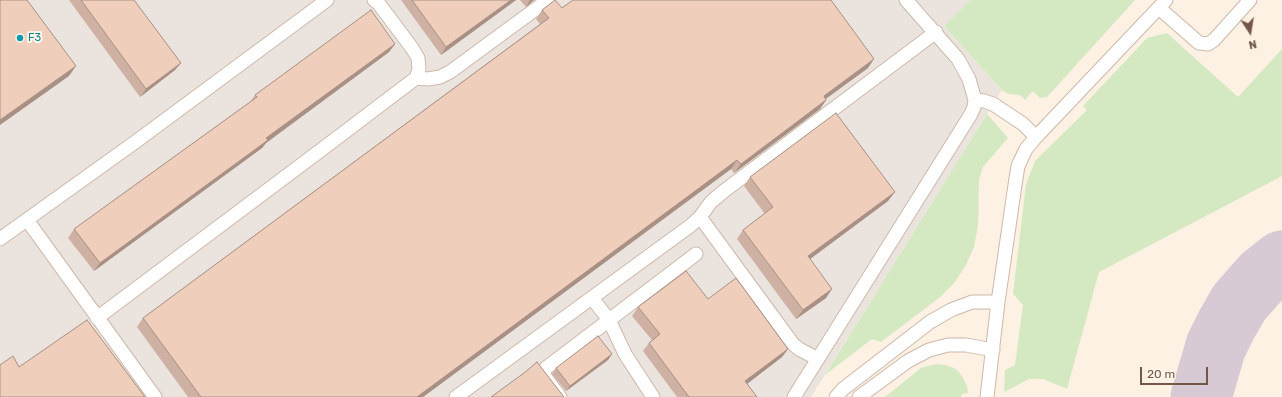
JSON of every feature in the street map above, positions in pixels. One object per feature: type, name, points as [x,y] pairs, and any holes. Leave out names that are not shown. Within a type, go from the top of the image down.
[{"type":"lane","points":[[0,239],[138,140],[327,0]]},
{"type":"lane","points":[[97,318],[416,78],[419,69],[418,58],[379,4],[374,0]]},
{"type":"lane","points":[[416,78],[428,79],[440,77],[450,72],[548,0]]},
{"type":"lane","points":[[794,397],[970,114],[975,100],[969,79],[958,59],[936,32],[906,0]]},
{"type":"lane","points":[[987,397],[998,302],[1018,166],[1026,149],[1162,4],[1199,43],[1208,44],[1214,40],[1250,0]]},
{"type":"lane","points":[[456,397],[690,226],[700,217],[711,202],[936,32]]},
{"type":"lane","points":[[975,100],[993,104],[1023,124],[1036,137]]},
{"type":"lane","points":[[700,217],[793,344],[799,349],[818,359]]},
{"type":"lane","points":[[27,220],[155,397]]},
{"type":"lane","points":[[560,397],[545,377],[544,372],[546,368],[696,254]]},
{"type":"lane","points":[[592,298],[609,320],[625,354],[653,397]]},
{"type":"lane","points":[[836,397],[849,384],[930,322],[946,313],[972,302],[998,302]]},
{"type":"lane","points":[[859,397],[908,361],[929,350],[948,345],[966,345],[993,350]]},
{"type":"shaded area","points":[[0,0],[970,0],[944,26],[1002,90],[811,397],[0,397]]},
{"type":"green space","points":[[970,0],[1135,0],[1047,97],[1040,98],[1033,91],[1025,100],[1020,95],[1008,94],[1002,90],[944,26]]},
{"type":"green space","points":[[1167,33],[1238,97],[1282,49],[1282,176],[1099,272],[1067,389],[1043,379],[1029,379],[1004,392],[1005,370],[1015,365],[1023,305],[1013,294],[1026,184],[1035,161],[1087,110],[1083,106],[1147,38]]},
{"type":"green space","points":[[987,114],[1008,138],[983,167],[979,179],[978,226],[974,247],[966,265],[955,282],[939,298],[881,342],[872,339],[825,375]]},
{"type":"green space","points":[[936,364],[946,365],[956,369],[962,376],[967,386],[968,393],[962,394],[961,397],[885,397],[921,368]]},
{"type":"building","name":"F3","points":[[0,0],[27,0],[76,66],[0,120]]},
{"type":"building","points":[[81,0],[134,0],[181,63],[146,89]]},
{"type":"building","points":[[412,0],[511,0],[446,47]]},
{"type":"building","points":[[555,0],[562,8],[573,0],[831,0],[874,59],[824,96],[826,100],[741,164],[737,160],[417,397],[201,397],[143,318],[549,18],[542,10]]},
{"type":"building","points":[[371,10],[395,44],[266,138],[268,140],[100,263],[74,229],[257,97],[255,95]]},
{"type":"building","points":[[836,113],[895,192],[808,256],[832,289],[803,310],[743,230],[773,207],[750,177]]},
{"type":"building","points":[[686,271],[708,299],[736,278],[788,349],[745,381],[757,397],[689,397],[649,343],[660,334],[638,307]]},
{"type":"building","points":[[87,320],[145,397],[0,397],[0,365],[13,356],[19,367]]},
{"type":"building","points":[[598,336],[612,354],[570,386],[556,368]]},
{"type":"building","points":[[537,362],[564,397],[491,397],[524,373]]},
{"type":"taxiway","points":[[1201,397],[1216,346],[1239,303],[1263,276],[1282,261]]},
{"type":"place","name":"F3","points":[[20,38]]}]
